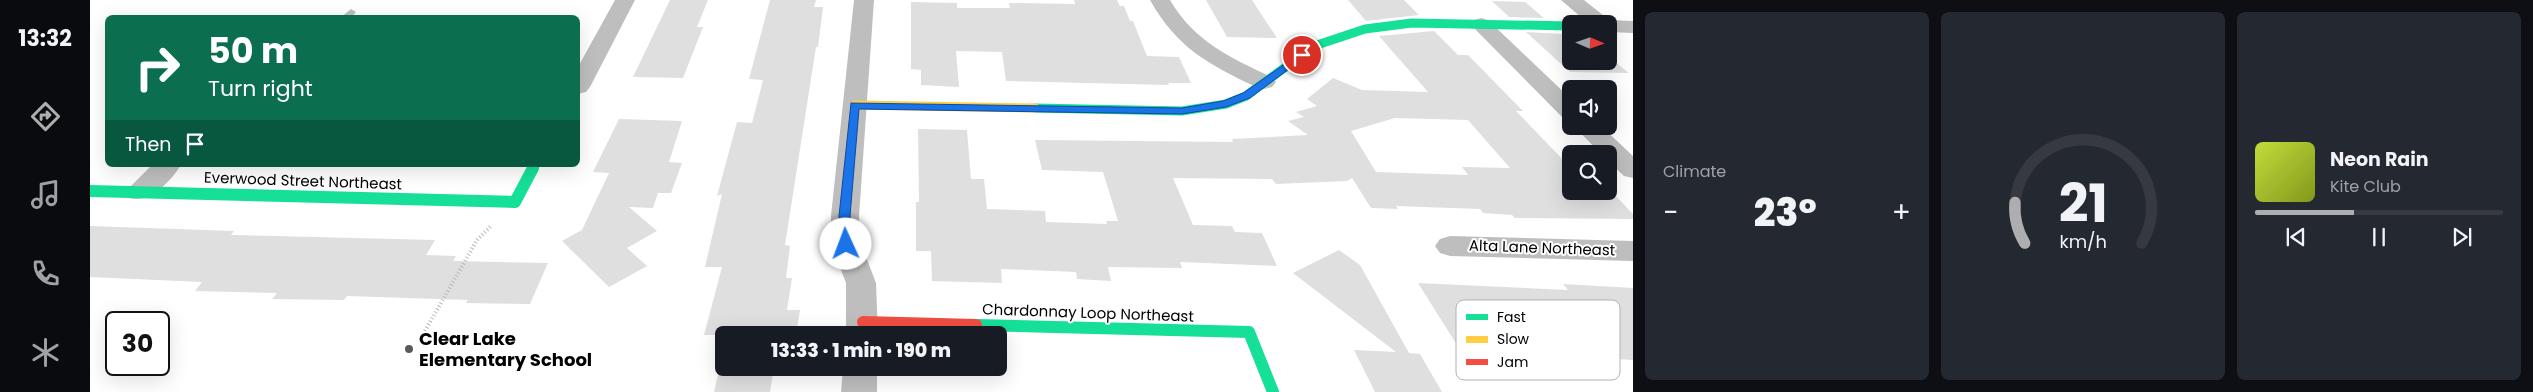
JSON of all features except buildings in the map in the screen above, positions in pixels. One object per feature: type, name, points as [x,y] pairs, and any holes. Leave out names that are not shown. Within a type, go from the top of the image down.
[{"type":"street","points":[[580,83],[625,0]]},
{"type":"street","points":[[862,326],[861,283],[846,244],[845,216],[864,0]]},
{"type":"street","points":[[1160,0],[1171,22],[1190,42],[1218,61],[1264,82]]},
{"type":"street","points":[[1571,0],[1590,15]]},
{"type":"street","points":[[1481,24],[1562,103]]},
{"type":"street","points":[[855,106],[1182,111],[1226,104],[1246,96],[1314,46],[1341,35],[1388,25],[1562,26]]},
{"type":"street","points":[[1618,26],[1633,27]]},
{"type":"street","points":[[1596,135],[1633,170]]},
{"type":"street","points":[[139,192],[166,167]]},
{"type":"street","points":[[515,202],[534,167]]},
{"type":"street","name":"Everwood Street Northeast","points":[[90,191],[515,202]]},
{"type":"street","name":"Alta Lane Northeast","points":[[1450,246],[1633,251]]},
{"type":"street","name":"Chardonnay Loop Northeast","points":[[1007,329],[1249,332],[1273,392]]},
{"type":"street","points":[[859,392],[860,376]]},
{"type":"path","points":[[425,331],[477,240],[515,202]]},
{"type":"traffic: fast","points":[[1035,108],[1182,111],[1226,104],[1246,96],[1314,46],[1365,29],[1412,23],[1562,26]]},
{"type":"traffic: fast","points":[[90,191],[515,202],[534,167]]},
{"type":"traffic: fast","points":[[976,325],[1249,332],[1273,392]]},
{"type":"traffic: slow","points":[[855,105],[1035,108]]},
{"type":"traffic: jam","points":[[863,322],[976,325]]},
{"type":"place","name":"Clear Lake Elementary School","points":[[409,349]]},
{"type":"route","points":[[846,244],[845,216],[855,106],[1151,112],[1201,109],[1226,104],[1246,96],[1302,55]]}]
